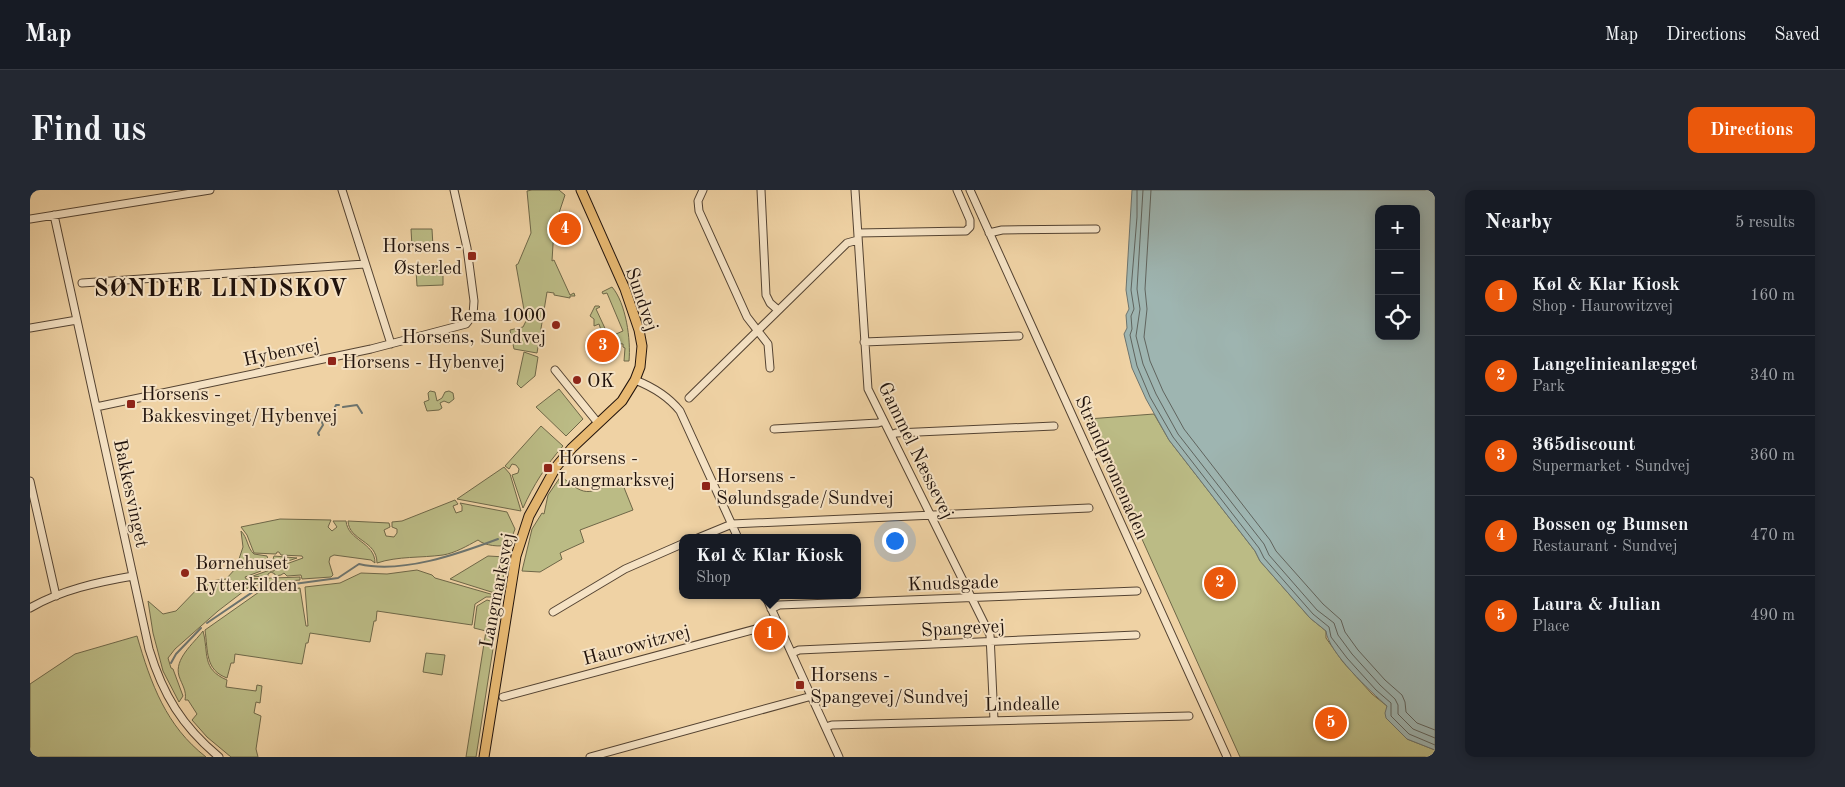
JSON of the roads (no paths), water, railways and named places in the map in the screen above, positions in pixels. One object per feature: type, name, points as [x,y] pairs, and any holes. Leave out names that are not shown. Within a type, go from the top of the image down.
[{"type":"main road","name":"Sundvej","points":[[581,190],[625,289],[639,330],[641,357],[636,380]]},
{"type":"main road","name":"Langmarksvej","points":[[484,757],[512,580],[522,534],[542,491],[556,467],[572,448],[616,408],[628,394],[636,380]]},
{"type":"street","points":[[30,219],[210,190]]},
{"type":"street","points":[[342,190],[391,344]]},
{"type":"street","name":"Hybenvej","points":[[96,407],[391,344],[462,326],[470,320],[475,309],[472,283],[454,190]]},
{"type":"street","points":[[703,190],[698,201],[699,211],[746,317],[768,344],[770,368]]},
{"type":"street","points":[[760,190],[766,295],[770,303],[778,310]]},
{"type":"street","name":"Gammel Næssevej","points":[[855,190],[868,389],[992,641]]},
{"type":"street","points":[[689,398],[847,243],[858,236],[966,231],[970,227],[970,220],[957,190]]},
{"type":"street","name":"Strandpromenaden","points":[[970,190],[1227,757]]},
{"type":"street","name":"Bakkesvinget","points":[[54,215],[149,650],[165,692],[186,725],[200,741],[219,757]]},
{"type":"street","points":[[989,233],[1002,230],[1096,229]]},
{"type":"street","points":[[82,283],[366,264]]},
{"type":"street","points":[[30,328],[77,320]]},
{"type":"street","points":[[864,342],[1019,336]]},
{"type":"street","points":[[555,370],[598,423]]},
{"type":"street","points":[[636,380],[648,384],[662,394],[680,412],[736,534]]},
{"type":"street","points":[[774,429],[878,423],[884,421]]},
{"type":"street","points":[[891,435],[896,433],[1054,426]]},
{"type":"street","points":[[30,481],[56,596]]},
{"type":"street","points":[[708,534],[732,524],[1089,508]]},
{"type":"street","points":[[553,612],[625,569],[679,545]]},
{"type":"street","points":[[30,608],[84,586],[133,576]]},
{"type":"street","name":"Knudsgade","points":[[771,609],[779,605],[1137,591]]},
{"type":"street","points":[[767,599],[839,757]]},
{"type":"street","name":"Haurowitzvej","points":[[503,697],[778,623]]},
{"type":"street","name":"Spangevej","points":[[792,653],[799,650],[1136,636]]},
{"type":"street","points":[[992,641],[994,720]]},
{"type":"street","points":[[590,757],[812,696]]},
{"type":"street","name":"Lindealle","points":[[826,727],[832,724],[1190,716]]},
{"type":"water","points":[[1132,190],[1435,190],[1435,750],[1407,739],[1386,718],[1387,706],[1351,671],[1334,650],[1326,631],[1310,618],[1260,561],[1255,551],[1169,440],[1146,399],[1132,368],[1124,334],[1127,328],[1126,315],[1129,309],[1126,290]]},
{"type":"waterway","points":[[319,435],[318,433],[323,425],[322,417],[332,414],[336,405],[339,405]]},
{"type":"waterway","points":[[343,407],[357,405],[362,413]]},
{"type":"waterway","points":[[207,623],[257,589],[338,578],[359,564],[393,566],[430,561],[498,539]]},
{"type":"waterway","points":[[171,663],[176,654],[201,628]]},
{"type":"place","name":"Bossen og Bumsen","points":[[565,229]]},
{"type":"place","name":"Horsens - Østerled","points":[[472,256]]},
{"type":"place","name":"Rema 1000 Horsens, Sundvej","points":[[556,325]]},
{"type":"place","name":"365discount","points":[[603,346]]},
{"type":"place","name":"Horsens - Hybenvej","points":[[332,361]]},
{"type":"place","name":"OK","points":[[577,380]]},
{"type":"place","name":"Horsens - Bakkesvinget/Hybenvej","points":[[131,404]]},
{"type":"place","name":"Horsens - Langmarksvej","points":[[548,468]]},
{"type":"place","name":"Horsens - Sølundsgade/Sundvej","points":[[706,486]]},
{"type":"place","name":"Børnehuset Rytterkilden","points":[[185,573]]},
{"type":"place","name":"Langelinieanlægget","points":[[1220,583]]},
{"type":"place","name":"Køl & Klar Kiosk","points":[[770,634]]},
{"type":"place","name":"Horsens - Spangevej/Sundvej","points":[[800,685]]},
{"type":"place","name":"Laura & Julian","points":[[1331,723]]},
{"type":"district","name":"SØNDER LINDSKOV","points":[[221,288]]}]
